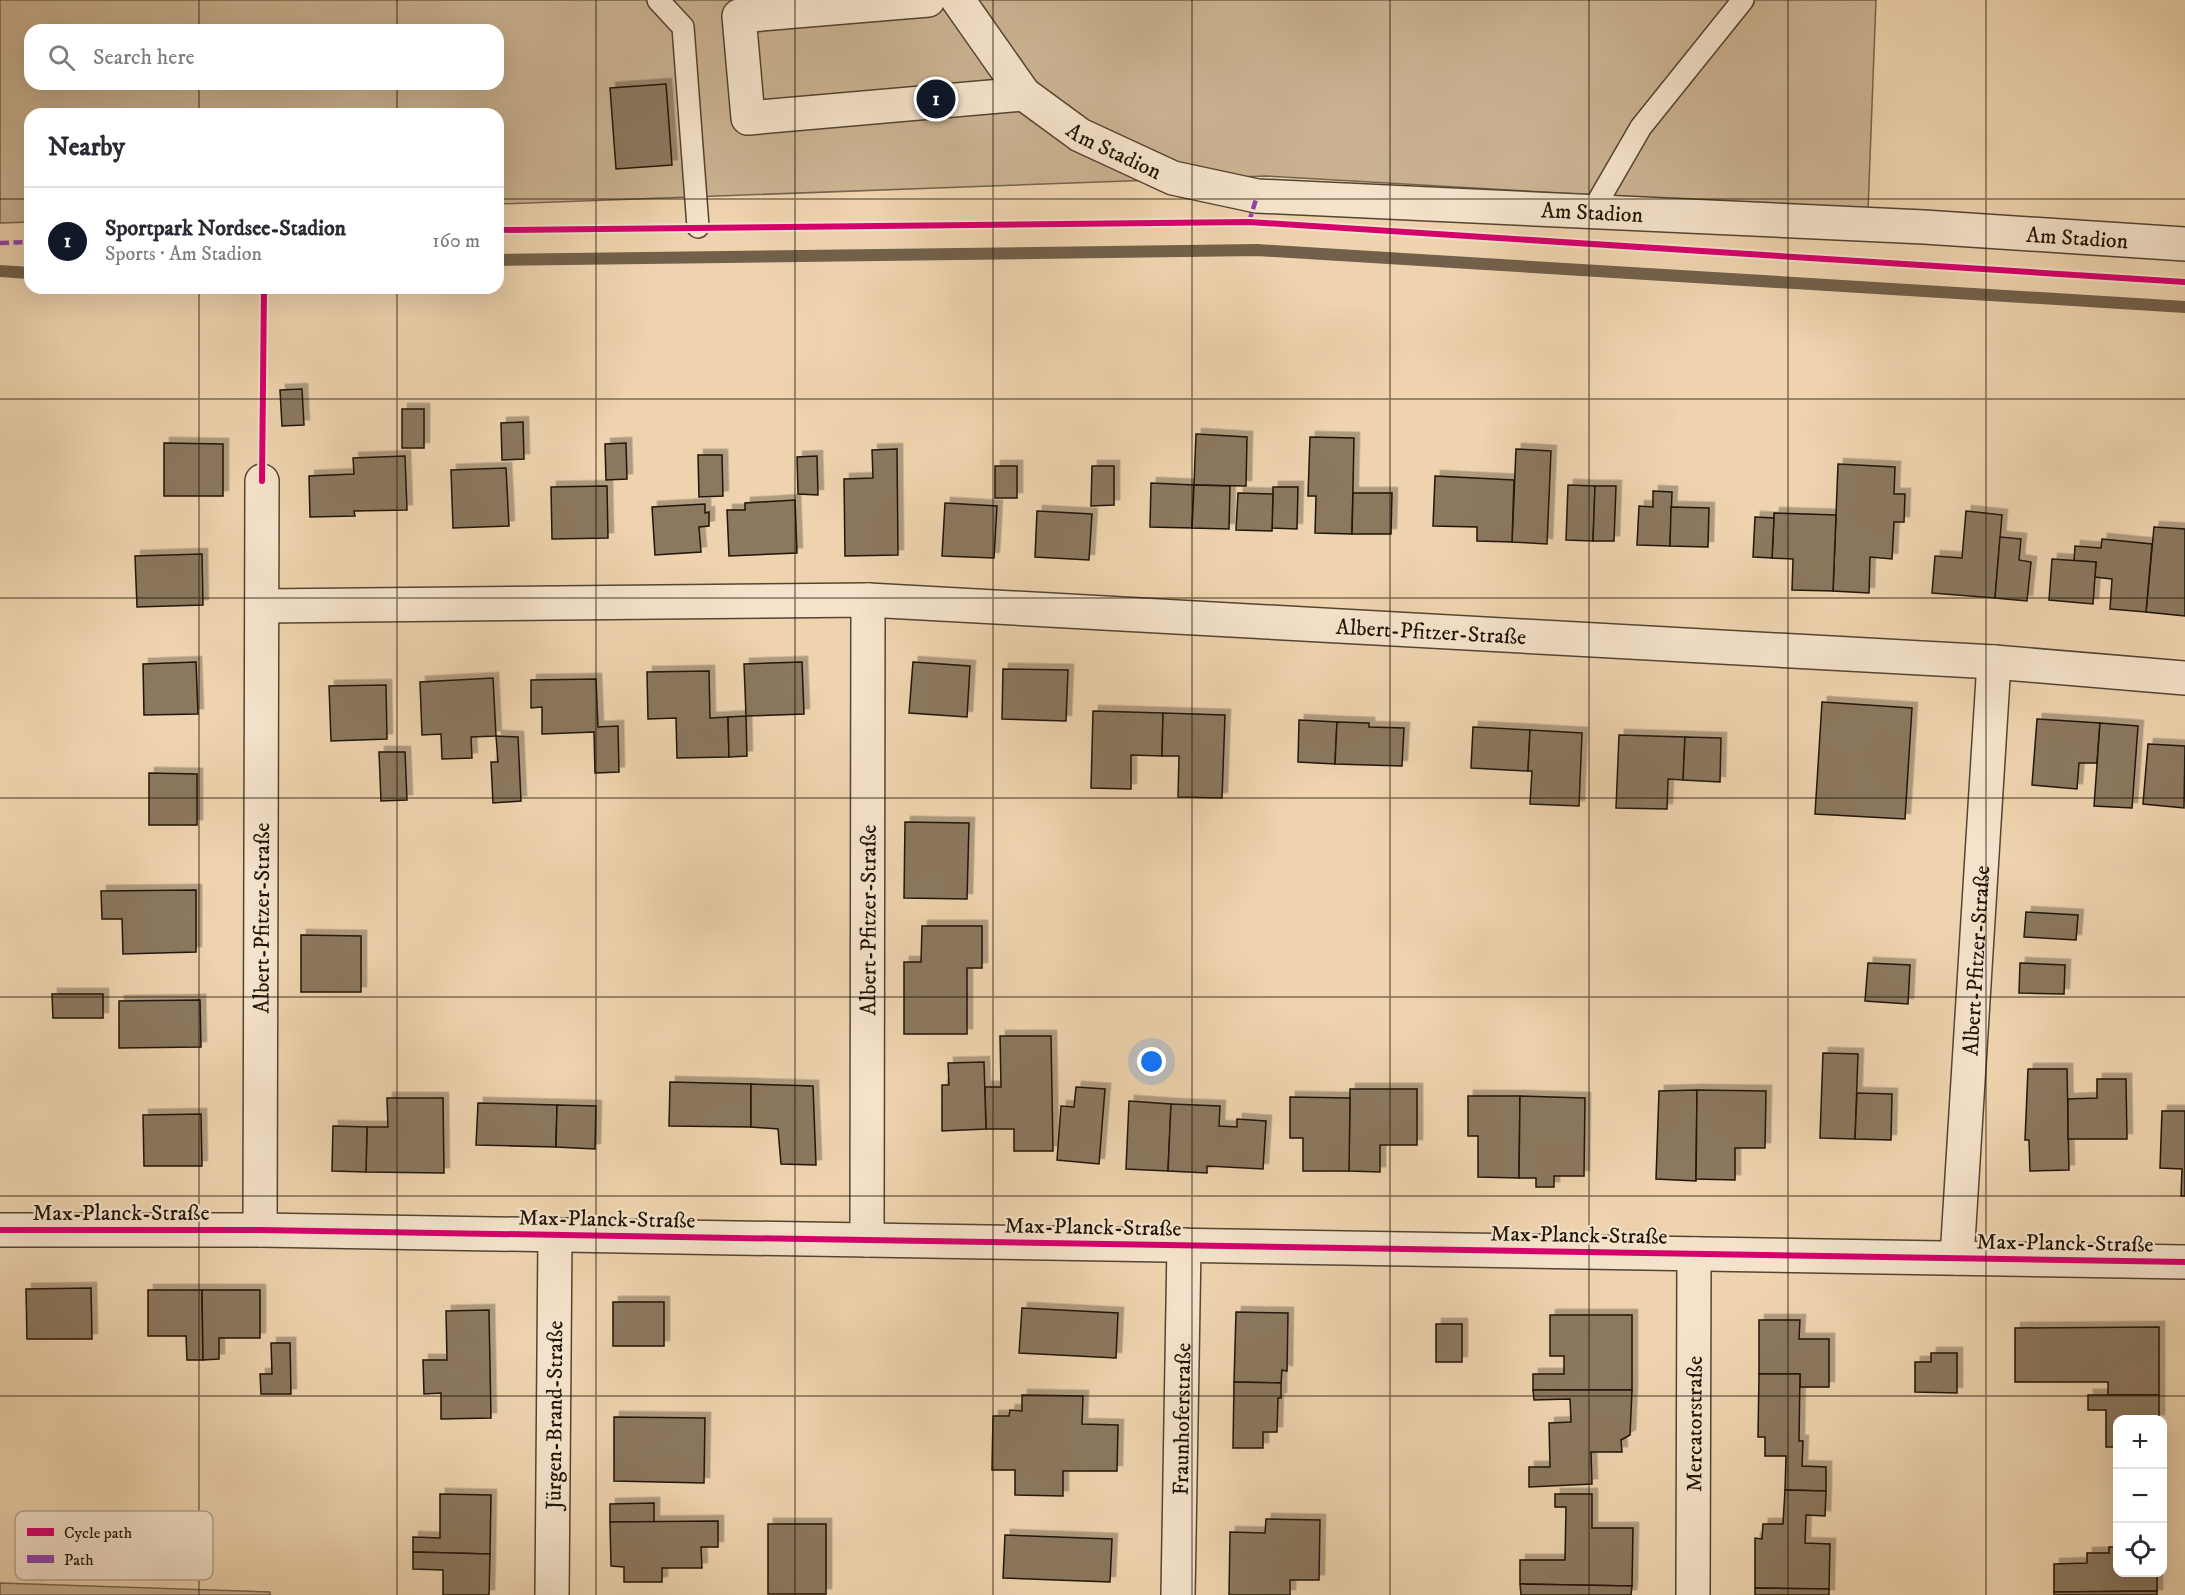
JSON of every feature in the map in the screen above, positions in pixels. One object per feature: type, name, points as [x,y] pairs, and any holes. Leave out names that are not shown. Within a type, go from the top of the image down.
[{"type":"street","points":[[928,0],[739,16],[748,118],[1024,94]]},
{"type":"street","name":"Am Stadion","points":[[958,0],[1024,94],[1080,135],[1163,173],[1247,194],[1593,210],[2185,244]]},
{"type":"street","name":"Albert-Pfitzer-Straße","points":[[260,1230],[262,481]]},
{"type":"street","name":"Albert-Pfitzer-Straße","points":[[262,606],[868,600],[1994,662],[2185,678]]},
{"type":"street","name":"Albert-Pfitzer-Straße","points":[[867,1240],[868,600]]},
{"type":"street","name":"Albert-Pfitzer-Straße","points":[[1957,1258],[1994,662]]},
{"type":"street","name":"Max-Planck-Straße","points":[[0,1230],[260,1230],[2185,1263]]},
{"type":"street","name":"Jürgen-Brand-Straße","points":[[552,1595],[555,1235]]},
{"type":"street","name":"Fraunhoferstraße","points":[[1178,1595],[1184,1245]]},
{"type":"street","name":"Mercatorstraße","points":[[1693,1595],[1694,1254]]},
{"type":"lane","points":[[658,0],[683,27],[698,227]]},
{"type":"lane","points":[[1593,210],[1641,127],[1743,0]]},
{"type":"shaded area","points":[[0,0],[1876,0],[1868,211],[1266,176],[504,204],[504,108],[24,108],[24,222],[0,223]]},
{"type":"shaded area","points":[[0,1583],[270,1592],[270,1595],[0,1595]]},
{"type":"building","points":[[666,84],[672,165],[616,169],[610,88]]},
{"type":"building","points":[[302,389],[304,425],[282,426],[280,390]]},
{"type":"building","points":[[402,409],[424,409],[424,448],[402,448]]},
{"type":"building","points":[[523,422],[524,459],[502,460],[501,423]]},
{"type":"building","points":[[1196,434],[1247,437],[1246,486],[1194,485]]},
{"type":"building","points":[[1310,437],[1354,438],[1352,534],[1315,533],[1316,496],[1308,496]]},
{"type":"building","points":[[164,443],[223,444],[223,496],[164,496]]},
{"type":"building","points":[[626,443],[627,479],[606,480],[605,444]]},
{"type":"building","points":[[897,449],[898,555],[845,556],[844,479],[873,478],[872,450]]},
{"type":"building","points":[[1516,449],[1551,451],[1547,544],[1512,542]]},
{"type":"building","points":[[698,455],[722,455],[723,496],[699,497]]},
{"type":"building","points":[[405,456],[407,510],[354,511],[355,516],[310,517],[309,476],[354,474],[353,458]]},
{"type":"building","points":[[817,456],[818,495],[798,494],[797,457]]},
{"type":"building","points":[[1838,464],[1895,467],[1894,494],[1905,494],[1904,522],[1894,522],[1892,559],[1870,557],[1869,593],[1833,591]]},
{"type":"building","points":[[995,466],[1017,466],[1017,498],[995,498]]},
{"type":"building","points":[[1092,466],[1114,466],[1114,505],[1091,506]]},
{"type":"building","points":[[506,468],[509,526],[453,528],[451,470]]},
{"type":"building","points":[[1435,476],[1514,480],[1512,542],[1477,541],[1477,527],[1433,526]]},
{"type":"building","points":[[1151,483],[1194,485],[1192,528],[1150,527]]},
{"type":"building","points":[[1194,485],[1230,486],[1229,529],[1192,528]]},
{"type":"building","points":[[1568,485],[1595,486],[1593,541],[1566,540]]},
{"type":"building","points":[[607,486],[608,538],[552,539],[551,487]]},
{"type":"building","points":[[1595,486],[1616,486],[1614,541],[1593,541]]},
{"type":"building","points":[[1273,487],[1298,487],[1297,529],[1272,528]]},
{"type":"building","points":[[1653,491],[1672,492],[1670,546],[1637,545],[1639,506],[1653,507]]},
{"type":"building","points":[[1238,493],[1273,494],[1272,531],[1236,530]]},
{"type":"building","points":[[1353,493],[1392,493],[1391,534],[1352,534]]},
{"type":"building","points":[[795,500],[797,553],[729,556],[727,510],[745,510],[745,503]]},
{"type":"building","points":[[945,503],[997,506],[994,558],[942,556]]},
{"type":"building","points":[[705,504],[705,513],[709,512],[709,526],[699,527],[701,552],[655,555],[652,507]]},
{"type":"building","points":[[1671,507],[1709,508],[1708,547],[1670,546]]},
{"type":"building","points":[[1037,511],[1092,514],[1089,560],[1035,557]]},
{"type":"building","points":[[1966,511],[2002,515],[1995,598],[1932,593],[1935,556],[1962,558]]},
{"type":"building","points":[[1774,513],[1836,515],[1833,591],[1792,590],[1793,559],[1772,558]]},
{"type":"building","points":[[1755,517],[1774,518],[1772,558],[1753,557]]},
{"type":"building","points":[[2154,527],[2185,529],[2185,616],[2146,612]]},
{"type":"building","points":[[2000,537],[2021,539],[2019,560],[2031,562],[2027,601],[1995,598]]},
{"type":"building","points":[[2102,539],[2152,544],[2146,612],[2110,609],[2112,579],[2095,577],[2096,562],[2074,561],[2075,546],[2101,548]]},
{"type":"building","points":[[202,554],[203,605],[137,607],[135,556]]},
{"type":"building","points":[[2052,559],[2096,562],[2093,604],[2049,600]]},
{"type":"building","points":[[196,662],[198,714],[144,715],[143,664]]},
{"type":"building","points":[[802,662],[804,714],[746,716],[744,664]]},
{"type":"building","points":[[913,662],[970,666],[967,717],[909,713]]},
{"type":"building","points":[[1003,669],[1068,670],[1066,721],[1002,719]]},
{"type":"building","points":[[709,671],[710,718],[728,717],[729,757],[677,758],[676,718],[648,719],[647,672]]},
{"type":"building","points":[[493,678],[496,736],[471,737],[472,758],[442,759],[441,734],[422,735],[420,682]]},
{"type":"building","points":[[596,679],[598,727],[618,726],[619,772],[595,773],[594,732],[542,734],[542,707],[531,708],[531,680]]},
{"type":"building","points":[[386,685],[387,739],[331,741],[329,686]]},
{"type":"building","points":[[1822,702],[1912,708],[1905,819],[1815,814]]},
{"type":"building","points":[[1093,711],[1163,713],[1162,756],[1131,755],[1131,789],[1091,788]]},
{"type":"building","points":[[1163,713],[1225,715],[1222,798],[1178,797],[1179,756],[1162,756]]},
{"type":"building","points":[[746,716],[747,756],[729,757],[728,717]]},
{"type":"building","points":[[2037,719],[2100,723],[2097,763],[2079,763],[2077,789],[2032,785]]},
{"type":"building","points":[[1299,720],[1337,722],[1335,764],[1298,762]]},
{"type":"building","points":[[1337,722],[1369,723],[1369,727],[1404,728],[1402,766],[1335,764]]},
{"type":"building","points":[[2100,723],[2138,726],[2132,808],[2094,806]]},
{"type":"building","points":[[1473,727],[1530,730],[1528,771],[1471,768]]},
{"type":"building","points":[[1530,730],[1582,733],[1579,806],[1530,804],[1532,771],[1528,771]]},
{"type":"building","points":[[1619,735],[1685,737],[1683,780],[1668,779],[1667,809],[1616,808]]},
{"type":"building","points":[[496,736],[518,737],[521,801],[493,803],[491,762],[498,762]]},
{"type":"building","points":[[1685,737],[1721,738],[1720,782],[1683,780]]},
{"type":"building","points":[[2148,744],[2185,746],[2184,808],[2143,804]]},
{"type":"building","points":[[379,752],[405,752],[407,800],[381,801]]},
{"type":"building","points":[[149,773],[197,774],[197,825],[149,825]]},
{"type":"building","points":[[905,822],[969,823],[967,899],[904,898]]},
{"type":"building","points":[[196,890],[196,952],[123,954],[122,919],[102,919],[101,891]]},
{"type":"building","points":[[2026,912],[2078,915],[2076,940],[2024,937]]},
{"type":"building","points":[[922,926],[982,926],[982,968],[967,968],[967,1034],[904,1034],[904,962],[921,962]]},
{"type":"building","points":[[301,935],[361,936],[361,992],[301,992]]},
{"type":"building","points":[[1868,963],[1910,965],[1908,1004],[1865,1001]]},
{"type":"building","points":[[2020,963],[2065,965],[2064,994],[2019,993]]},
{"type":"building","points":[[52,994],[103,994],[103,1018],[53,1018]]},
{"type":"building","points":[[200,1000],[201,1047],[119,1048],[119,1001]]},
{"type":"building","points":[[1000,1036],[1051,1036],[1053,1151],[1014,1151],[1014,1129],[986,1129],[985,1087],[1001,1087]]},
{"type":"building","points":[[1823,1053],[1858,1054],[1855,1139],[1820,1138]]},
{"type":"building","points":[[984,1062],[986,1129],[942,1131],[942,1085],[949,1085],[948,1063]]},
{"type":"building","points":[[2028,1069],[2067,1069],[2069,1170],[2030,1171],[2029,1140],[2025,1140]]},
{"type":"building","points":[[2097,1079],[2126,1079],[2127,1139],[2068,1139],[2068,1099],[2097,1098]]},
{"type":"building","points":[[670,1082],[751,1084],[751,1127],[669,1126]]},
{"type":"building","points":[[751,1084],[813,1086],[816,1165],[781,1164],[778,1129],[751,1127]]},
{"type":"building","points":[[1076,1087],[1105,1089],[1099,1164],[1057,1160],[1061,1106],[1074,1107]]},
{"type":"building","points":[[1350,1089],[1417,1089],[1417,1145],[1380,1145],[1380,1172],[1349,1171]]},
{"type":"building","points":[[1697,1090],[1696,1181],[1656,1179],[1659,1091]]},
{"type":"building","points":[[1697,1090],[1766,1091],[1765,1148],[1735,1148],[1735,1180],[1696,1179]]},
{"type":"building","points":[[1857,1093],[1892,1094],[1891,1140],[1855,1139]]},
{"type":"building","points":[[1468,1096],[1520,1096],[1519,1178],[1478,1177],[1478,1136],[1468,1136]]},
{"type":"building","points":[[1520,1096],[1585,1098],[1584,1176],[1554,1176],[1554,1187],[1536,1187],[1536,1178],[1519,1178]]},
{"type":"building","points":[[1290,1097],[1350,1098],[1349,1171],[1303,1171],[1303,1138],[1290,1138]]},
{"type":"building","points":[[387,1098],[443,1098],[444,1173],[366,1172],[367,1127],[388,1127]]},
{"type":"building","points":[[1129,1101],[1171,1104],[1168,1171],[1126,1169]]},
{"type":"building","points":[[478,1103],[557,1105],[556,1147],[476,1145]]},
{"type":"building","points":[[1171,1104],[1220,1106],[1219,1126],[1237,1127],[1237,1119],[1266,1121],[1263,1169],[1207,1166],[1207,1173],[1168,1171]]},
{"type":"building","points":[[557,1105],[596,1106],[595,1149],[556,1147]]},
{"type":"building","points":[[2162,1111],[2185,1111],[2185,1196],[2181,1196],[2182,1169],[2160,1168]]},
{"type":"building","points":[[201,1114],[202,1166],[144,1166],[143,1115]]},
{"type":"building","points":[[333,1126],[367,1127],[366,1172],[332,1171]]},
{"type":"building","points":[[91,1288],[92,1339],[27,1339],[26,1289]]},
{"type":"building","points":[[148,1290],[202,1290],[203,1360],[187,1360],[186,1336],[148,1336]]},
{"type":"building","points":[[202,1290],[260,1290],[260,1338],[219,1338],[219,1359],[203,1360]]},
{"type":"building","points":[[613,1302],[664,1302],[664,1346],[613,1346]]},
{"type":"building","points":[[1022,1308],[1118,1313],[1116,1358],[1019,1353]]},
{"type":"building","points":[[489,1310],[491,1418],[441,1419],[441,1393],[424,1394],[423,1360],[447,1360],[446,1311]]},
{"type":"building","points":[[1236,1312],[1288,1313],[1287,1371],[1282,1370],[1281,1383],[1234,1382]]},
{"type":"building","points":[[1550,1315],[1632,1315],[1632,1390],[1533,1390],[1533,1374],[1564,1374],[1564,1356],[1550,1356]]},
{"type":"building","points":[[1759,1320],[1800,1320],[1799,1339],[1829,1339],[1829,1387],[1800,1387],[1800,1374],[1759,1374]]},
{"type":"building","points":[[1436,1324],[1462,1324],[1462,1362],[1436,1362]]},
{"type":"building","points":[[2159,1327],[2159,1395],[2108,1395],[2108,1382],[2015,1382],[2015,1328]]},
{"type":"building","points":[[271,1343],[290,1343],[291,1394],[261,1394],[260,1374],[272,1374]]},
{"type":"building","points":[[1931,1353],[1957,1353],[1957,1393],[1915,1392],[1915,1362],[1931,1362]]},
{"type":"building","points":[[1759,1374],[1800,1374],[1799,1441],[1803,1441],[1802,1466],[1826,1467],[1826,1491],[1785,1490],[1786,1456],[1765,1456],[1765,1437],[1758,1437]]},
{"type":"building","points":[[1234,1382],[1281,1383],[1277,1432],[1263,1432],[1263,1448],[1233,1448]]},
{"type":"building","points":[[1533,1390],[1632,1390],[1630,1435],[1621,1440],[1622,1452],[1591,1452],[1592,1484],[1529,1487],[1529,1467],[1550,1467],[1549,1423],[1571,1422],[1570,1399],[1534,1400]]},
{"type":"building","points":[[1022,1395],[1083,1396],[1082,1424],[1118,1425],[1117,1471],[1063,1471],[1063,1496],[1015,1495],[1015,1470],[992,1470],[993,1416],[1009,1416],[1010,1410],[1022,1411]]},
{"type":"building","points":[[2088,1395],[2159,1395],[2159,1415],[2113,1415],[2113,1447],[2106,1447],[2106,1410],[2088,1410]]},
{"type":"building","points":[[614,1417],[705,1418],[704,1483],[614,1481]]},
{"type":"building","points":[[1785,1490],[1826,1491],[1825,1516],[1806,1515],[1805,1543],[1830,1544],[1829,1589],[1755,1588],[1755,1538],[1762,1539],[1763,1524],[1783,1524]]},
{"type":"building","points":[[440,1494],[491,1495],[490,1554],[413,1552],[413,1537],[440,1538]]},
{"type":"building","points":[[1555,1494],[1592,1494],[1592,1528],[1633,1528],[1632,1586],[1520,1584],[1520,1560],[1565,1560],[1566,1507],[1555,1507]]},
{"type":"building","points":[[654,1503],[654,1522],[610,1522],[610,1504]]},
{"type":"building","points":[[1266,1519],[1320,1520],[1319,1580],[1290,1580],[1290,1595],[1229,1595],[1230,1532],[1265,1533]]},
{"type":"building","points":[[718,1521],[718,1547],[701,1547],[702,1568],[662,1568],[662,1582],[624,1582],[624,1567],[611,1566],[610,1522]]},
{"type":"building","points":[[768,1524],[826,1524],[826,1594],[768,1594]]},
{"type":"building","points":[[1005,1535],[1112,1539],[1110,1582],[1003,1578]]},
{"type":"building","points":[[2109,1547],[2113,1547],[2113,1577],[2157,1577],[2157,1591],[2054,1592],[2054,1564],[2087,1563],[2087,1553],[2109,1553]]},
{"type":"building","points":[[413,1552],[490,1554],[489,1595],[443,1595],[443,1570],[413,1569]]},
{"type":"building","points":[[1520,1584],[1632,1586],[1631,1595],[1521,1595]]},
{"type":"building","points":[[1755,1588],[1829,1589],[1829,1595],[1755,1595]]},
{"type":"building","points":[[2157,1591],[2157,1595],[2054,1595],[2054,1592]]},
{"type":"waterway","points":[[504,260],[1257,250],[2185,307]]},
{"type":"waterway","points":[[0,271],[24,273]]},
{"type":"marked path","points":[[1249,222],[1257,196]]},
{"type":"marked path","points":[[0,243],[24,242]]},
{"type":"cycle path","points":[[504,230],[1249,222],[2185,282]]},
{"type":"cycle path","points":[[262,481],[264,294]]},
{"type":"cycle path","points":[[0,1230],[260,1230],[2185,1262]]},
{"type":"place","name":"Sportpark Nordsee-Stadion","points":[[936,99]]}]
